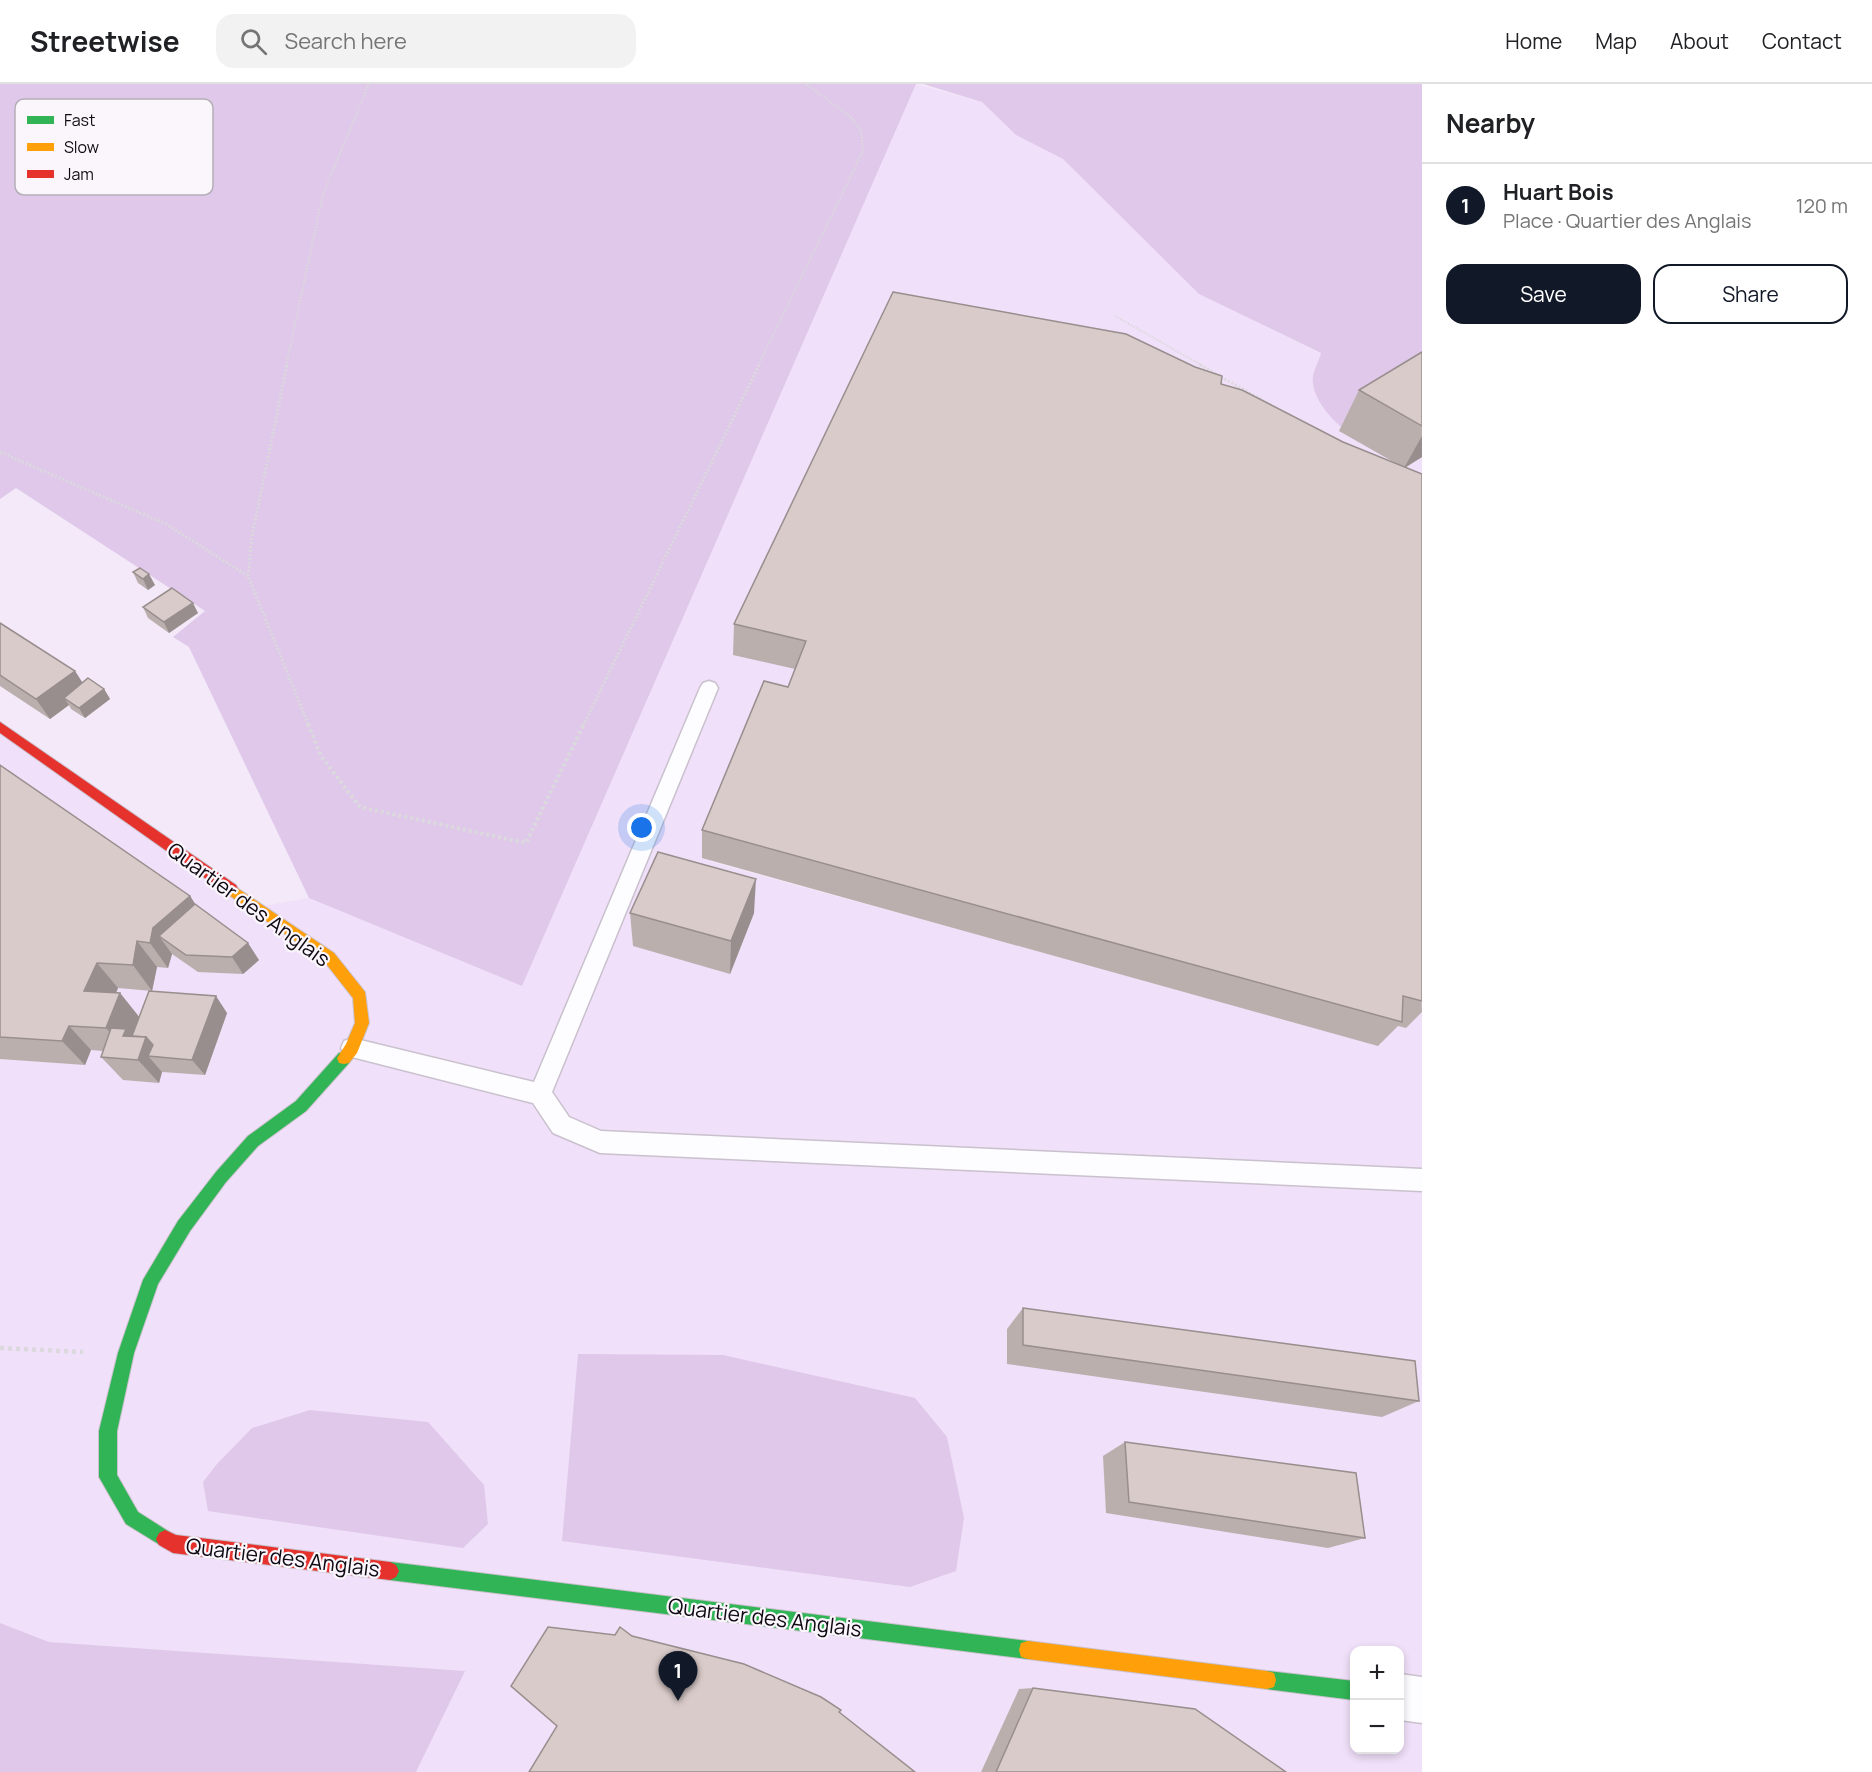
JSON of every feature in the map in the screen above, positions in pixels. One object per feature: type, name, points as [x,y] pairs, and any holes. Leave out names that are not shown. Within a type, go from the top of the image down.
[{"type":"street","name":"Quartier des Anglais","points":[[0,727],[329,957],[360,996],[362,1023],[352,1048],[330,1077],[301,1106],[253,1141],[221,1177],[184,1226],[151,1280],[126,1353],[108,1431],[108,1476],[132,1518],[173,1544],[1350,1691]]},
{"type":"street","points":[[1404,1698],[1422,1700]]},
{"type":"lane","points":[[540,1094],[708,688]]},
{"type":"lane","points":[[352,1048],[540,1094],[561,1125],[600,1142],[1422,1180]]},
{"type":"path","points":[[369,84],[323,194],[317,215],[252,536],[248,576],[321,756],[360,807],[526,843],[863,151],[861,131],[851,117],[806,84]]},
{"type":"path","points":[[1115,316],[1277,409]]},
{"type":"path","points":[[0,452],[166,524],[248,576]]},
{"type":"path","points":[[0,1348],[126,1353]]},
{"type":"shaded area","points":[[0,84],[916,84],[522,986],[309,898],[189,647],[173,637],[205,611],[16,488],[0,499]]},
{"type":"shaded area","points":[[916,84],[982,102],[1016,135],[1063,159],[1199,294],[1322,354],[1422,388],[1422,528],[818,673],[774,710],[711,862],[1382,1045],[1389,861],[1422,869],[1422,1772],[416,1772],[464,1671],[49,1642],[0,1623],[0,727],[257,907],[309,898],[522,986]]},
{"type":"shaded area","points":[[923,84],[1422,84],[1422,388],[1345,430],[1328,414],[1315,391],[1313,377],[1321,353],[1199,294],[1063,159],[1016,135],[982,102]]},
{"type":"shaded area","points":[[578,1354],[723,1355],[915,1398],[947,1437],[964,1518],[956,1571],[910,1587],[562,1541]]},
{"type":"shaded area","points":[[310,1410],[428,1422],[484,1485],[488,1524],[463,1548],[208,1511],[203,1482],[252,1428]]},
{"type":"shaded area","points":[[0,1623],[49,1642],[465,1671],[416,1772],[0,1772]]},
{"type":"building","points":[[893,292],[1126,334],[1195,367],[1222,376],[1221,384],[1242,390],[1343,442],[1422,474],[1422,1001],[1403,996],[1402,1022],[702,830],[764,681],[788,687],[806,641],[734,624]]},
{"type":"building","points":[[1422,352],[1422,426],[1359,390]]},
{"type":"building","points":[[140,568],[149,574],[143,579],[133,572]]},
{"type":"building","points":[[172,588],[193,603],[164,622],[143,607]]},
{"type":"building","points":[[0,623],[75,671],[36,699],[0,675]]},
{"type":"building","points":[[88,678],[104,689],[79,708],[64,698]]},
{"type":"building","points":[[0,765],[190,896],[153,928],[150,943],[137,941],[133,965],[97,963],[84,991],[120,993],[106,1028],[69,1026],[62,1041],[0,1037]]},
{"type":"building","points":[[658,852],[756,879],[731,941],[630,913]]},
{"type":"building","points":[[195,904],[248,943],[232,957],[186,955],[159,936]]},
{"type":"building","points":[[149,991],[216,996],[192,1060],[148,1056],[153,1045],[146,1037],[132,1036]]},
{"type":"building","points":[[111,1028],[126,1029],[123,1036],[146,1037],[138,1060],[101,1057]]},
{"type":"building","points":[[1023,1308],[1415,1361],[1419,1401],[1023,1345]]},
{"type":"building","points":[[1125,1442],[1356,1473],[1365,1538],[1129,1502]]},
{"type":"building","points":[[548,1627],[615,1635],[620,1627],[632,1636],[744,1664],[821,1697],[841,1710],[839,1712],[915,1772],[529,1772],[557,1726],[511,1686]]},
{"type":"building","points":[[1033,1688],[1195,1709],[1286,1772],[996,1772]]},
{"type":"traffic: fast","points":[[165,1539],[132,1518],[108,1477],[108,1431],[126,1353],[151,1280],[184,1226],[221,1177],[253,1141],[301,1106],[344,1058]]},
{"type":"traffic: fast","points":[[390,1571],[1028,1650]]},
{"type":"traffic: fast","points":[[1267,1680],[1350,1690]]},
{"type":"traffic: slow","points":[[231,889],[329,957],[360,996],[362,1023],[352,1048],[344,1058]]},
{"type":"traffic: slow","points":[[1028,1650],[1267,1680]]},
{"type":"traffic: jam","points":[[0,727],[231,889]]},
{"type":"traffic: jam","points":[[165,1539],[173,1544],[390,1571]]},
{"type":"place","name":"Huart Bois","points":[[678,1701]]}]
